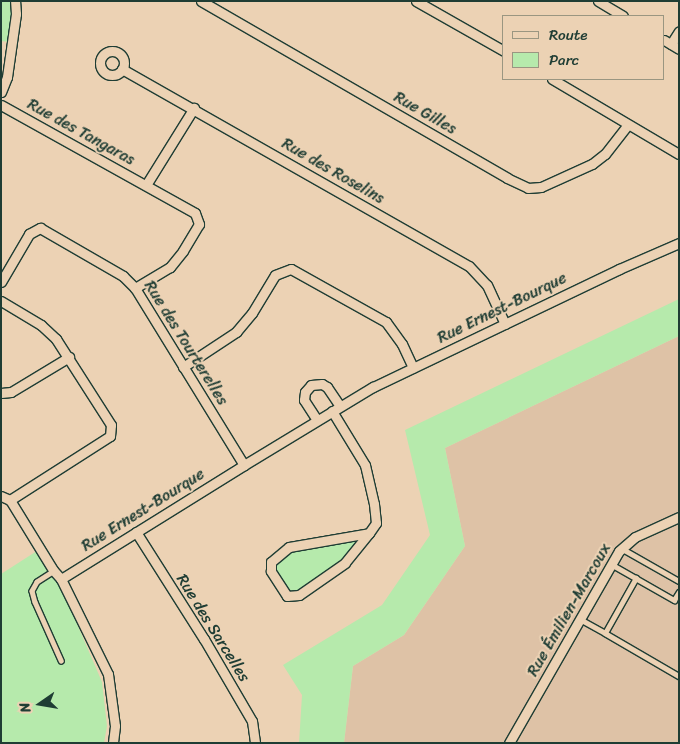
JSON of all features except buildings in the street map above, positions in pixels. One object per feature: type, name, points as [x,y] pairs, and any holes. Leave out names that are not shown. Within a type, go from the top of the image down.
[{"type":"street","points":[[1,92],[7,77],[16,14],[15,1]]},
{"type":"street","name":"Rue Gilles","points":[[201,1],[507,178],[528,188],[541,187],[592,164],[605,154],[628,125]]},
{"type":"street","points":[[216,10],[221,1]]},
{"type":"street","points":[[416,1],[502,50]]},
{"type":"street","points":[[598,1],[621,15]]},
{"type":"street","points":[[671,44],[679,31]]},
{"type":"street","name":"Rue des Roselins","points":[[122,69],[194,108],[469,266],[487,285],[505,324]]},
{"type":"street","points":[[554,80],[679,154]]},
{"type":"street","name":"Rue des Tangaras","points":[[1,105],[195,213],[199,224],[183,251],[170,267],[135,288]]},
{"type":"street","name":"Rue des Tangaras","points":[[146,185],[194,108]]},
{"type":"street","name":"Rue des Tourterelles","points":[[1,282],[29,234],[40,228],[123,276],[135,288],[244,465]]},
{"type":"street","name":"Rue Ernest-Bourque","points":[[61,578],[336,408],[413,368],[679,243]]},
{"type":"street","points":[[183,367],[236,332],[252,313],[275,275],[291,269],[386,322],[402,344],[413,368]]},
{"type":"street","points":[[1,301],[41,325],[56,339],[111,425],[110,436],[6,498],[54,571],[61,578],[108,674],[115,726],[113,743]]},
{"type":"street","points":[[1,393],[11,392],[69,357]]},
{"type":"street","points":[[317,420],[304,400],[305,392],[311,386],[322,384],[327,387],[365,465],[374,504],[376,523],[369,533],[345,563],[299,595],[287,596],[271,571],[272,562],[289,548],[369,533]]},
{"type":"street","name":"Rue Émilien-Marcoux","points":[[509,743],[621,548],[635,537],[679,517]]},
{"type":"street","name":"Rue des Sarcelles","points":[[136,532],[204,639],[252,721],[256,743]]},
{"type":"lane","points":[[621,548],[679,580]]},
{"type":"lane","points":[[611,564],[674,600],[678,595]]},
{"type":"lane","points":[[54,571],[37,582],[32,592],[60,660]]},
{"type":"lane","points":[[605,633],[636,578]]},
{"type":"lane","points":[[580,619],[679,676]]},
{"type":"shaded area","points":[[679,336],[679,743],[344,743],[353,666],[404,635],[465,546],[445,448]]},
{"type":"green space","points":[[1,1],[12,1],[10,42],[1,41]]},
{"type":"green space","points":[[679,299],[679,336],[445,448],[465,546],[404,635],[353,666],[344,743],[299,743],[302,695],[283,665],[382,605],[430,535],[405,430]]},
{"type":"green space","points":[[369,533],[345,563],[299,595],[287,596],[271,562],[289,547]]},
{"type":"green space","points":[[40,549],[59,582],[102,682],[107,726],[104,743],[1,743],[1,574]]}]
